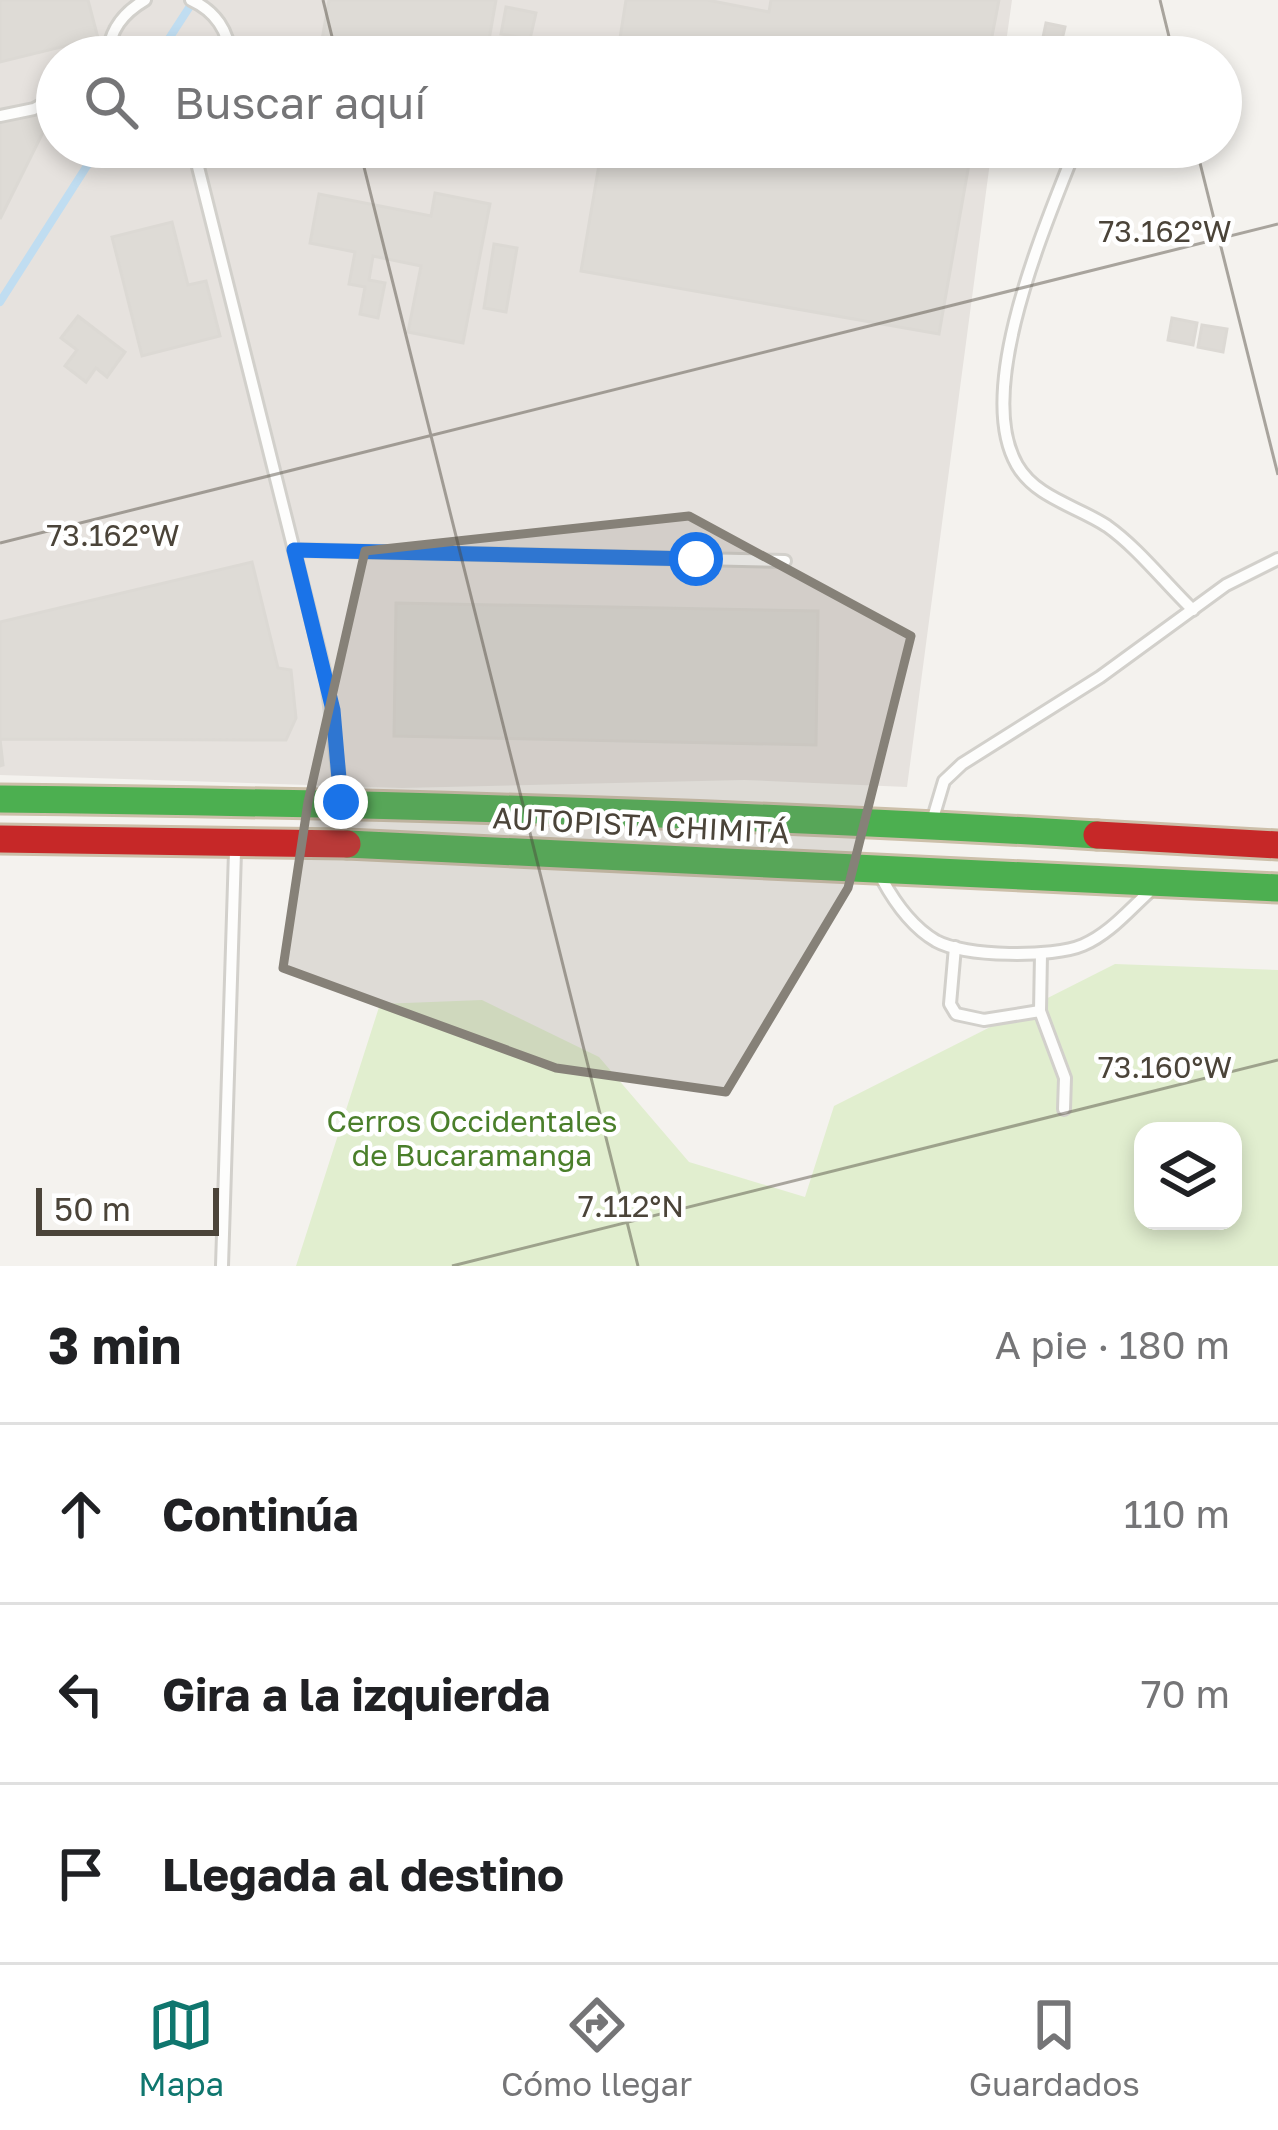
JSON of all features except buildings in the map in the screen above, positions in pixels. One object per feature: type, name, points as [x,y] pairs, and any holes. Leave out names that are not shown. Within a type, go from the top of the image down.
[{"type":"highway","name":"AUTOPISTA CHIMITÁ","points":[[0,799],[341,802],[932,825],[1278,845]]},
{"type":"highway","name":"AUTOPISTA CHIMITÁ","points":[[0,839],[616,855],[1278,888]]},
{"type":"lane","points":[[112,36],[126,12],[145,0]]},
{"type":"lane","points":[[195,1],[223,28],[225,36]]},
{"type":"lane","points":[[0,116],[36,108]]},
{"type":"lane","points":[[198,168],[333,710],[341,802]]},
{"type":"lane","points":[[1068,168],[1028,268],[1008,362],[1004,428],[1017,466],[1040,490],[1108,527],[1193,610]]},
{"type":"lane","points":[[294,550],[785,561]]},
{"type":"lane","points":[[932,825],[944,782],[962,764],[1100,677],[1226,585],[1278,559]]},
{"type":"lane","points":[[222,1266],[235,842]]},
{"type":"lane","points":[[878,871],[897,907],[937,942],[1041,954],[1078,947],[1102,935],[1162,880]]},
{"type":"lane","points":[[955,947],[950,1004],[956,1014],[985,1020],[1040,1011]]},
{"type":"lane","points":[[1041,954],[1040,1011],[1065,1078],[1064,1108]]},
{"type":"highlighted area","points":[[689,516],[911,636],[848,888],[726,1092],[556,1068],[283,968],[308,802],[365,551]]},
{"type":"shaded area","points":[[0,0],[1012,0],[1007,36],[36,36],[36,168],[989,168],[907,787],[744,780],[402,788],[0,775]]},
{"type":"green space","name":"Cerros Occidentales de Bucaramanga","points":[[1115,964],[1278,970],[1278,1266],[296,1266],[380,1004],[482,1000],[599,1057],[689,1162],[805,1197],[834,1106]]},
{"type":"waterway","points":[[171,36],[194,0]]},
{"type":"waterway","points":[[0,302],[86,168]]},
{"type":"traffic: fast","points":[[0,799],[548,810],[1097,835]]},
{"type":"traffic: fast","points":[[347,844],[1278,888]]},
{"type":"traffic: jam","points":[[1097,835],[1278,845]]},
{"type":"traffic: jam","points":[[0,839],[347,844]]},
{"type":"route","points":[[341,802],[333,710],[294,550],[696,559]]}]
